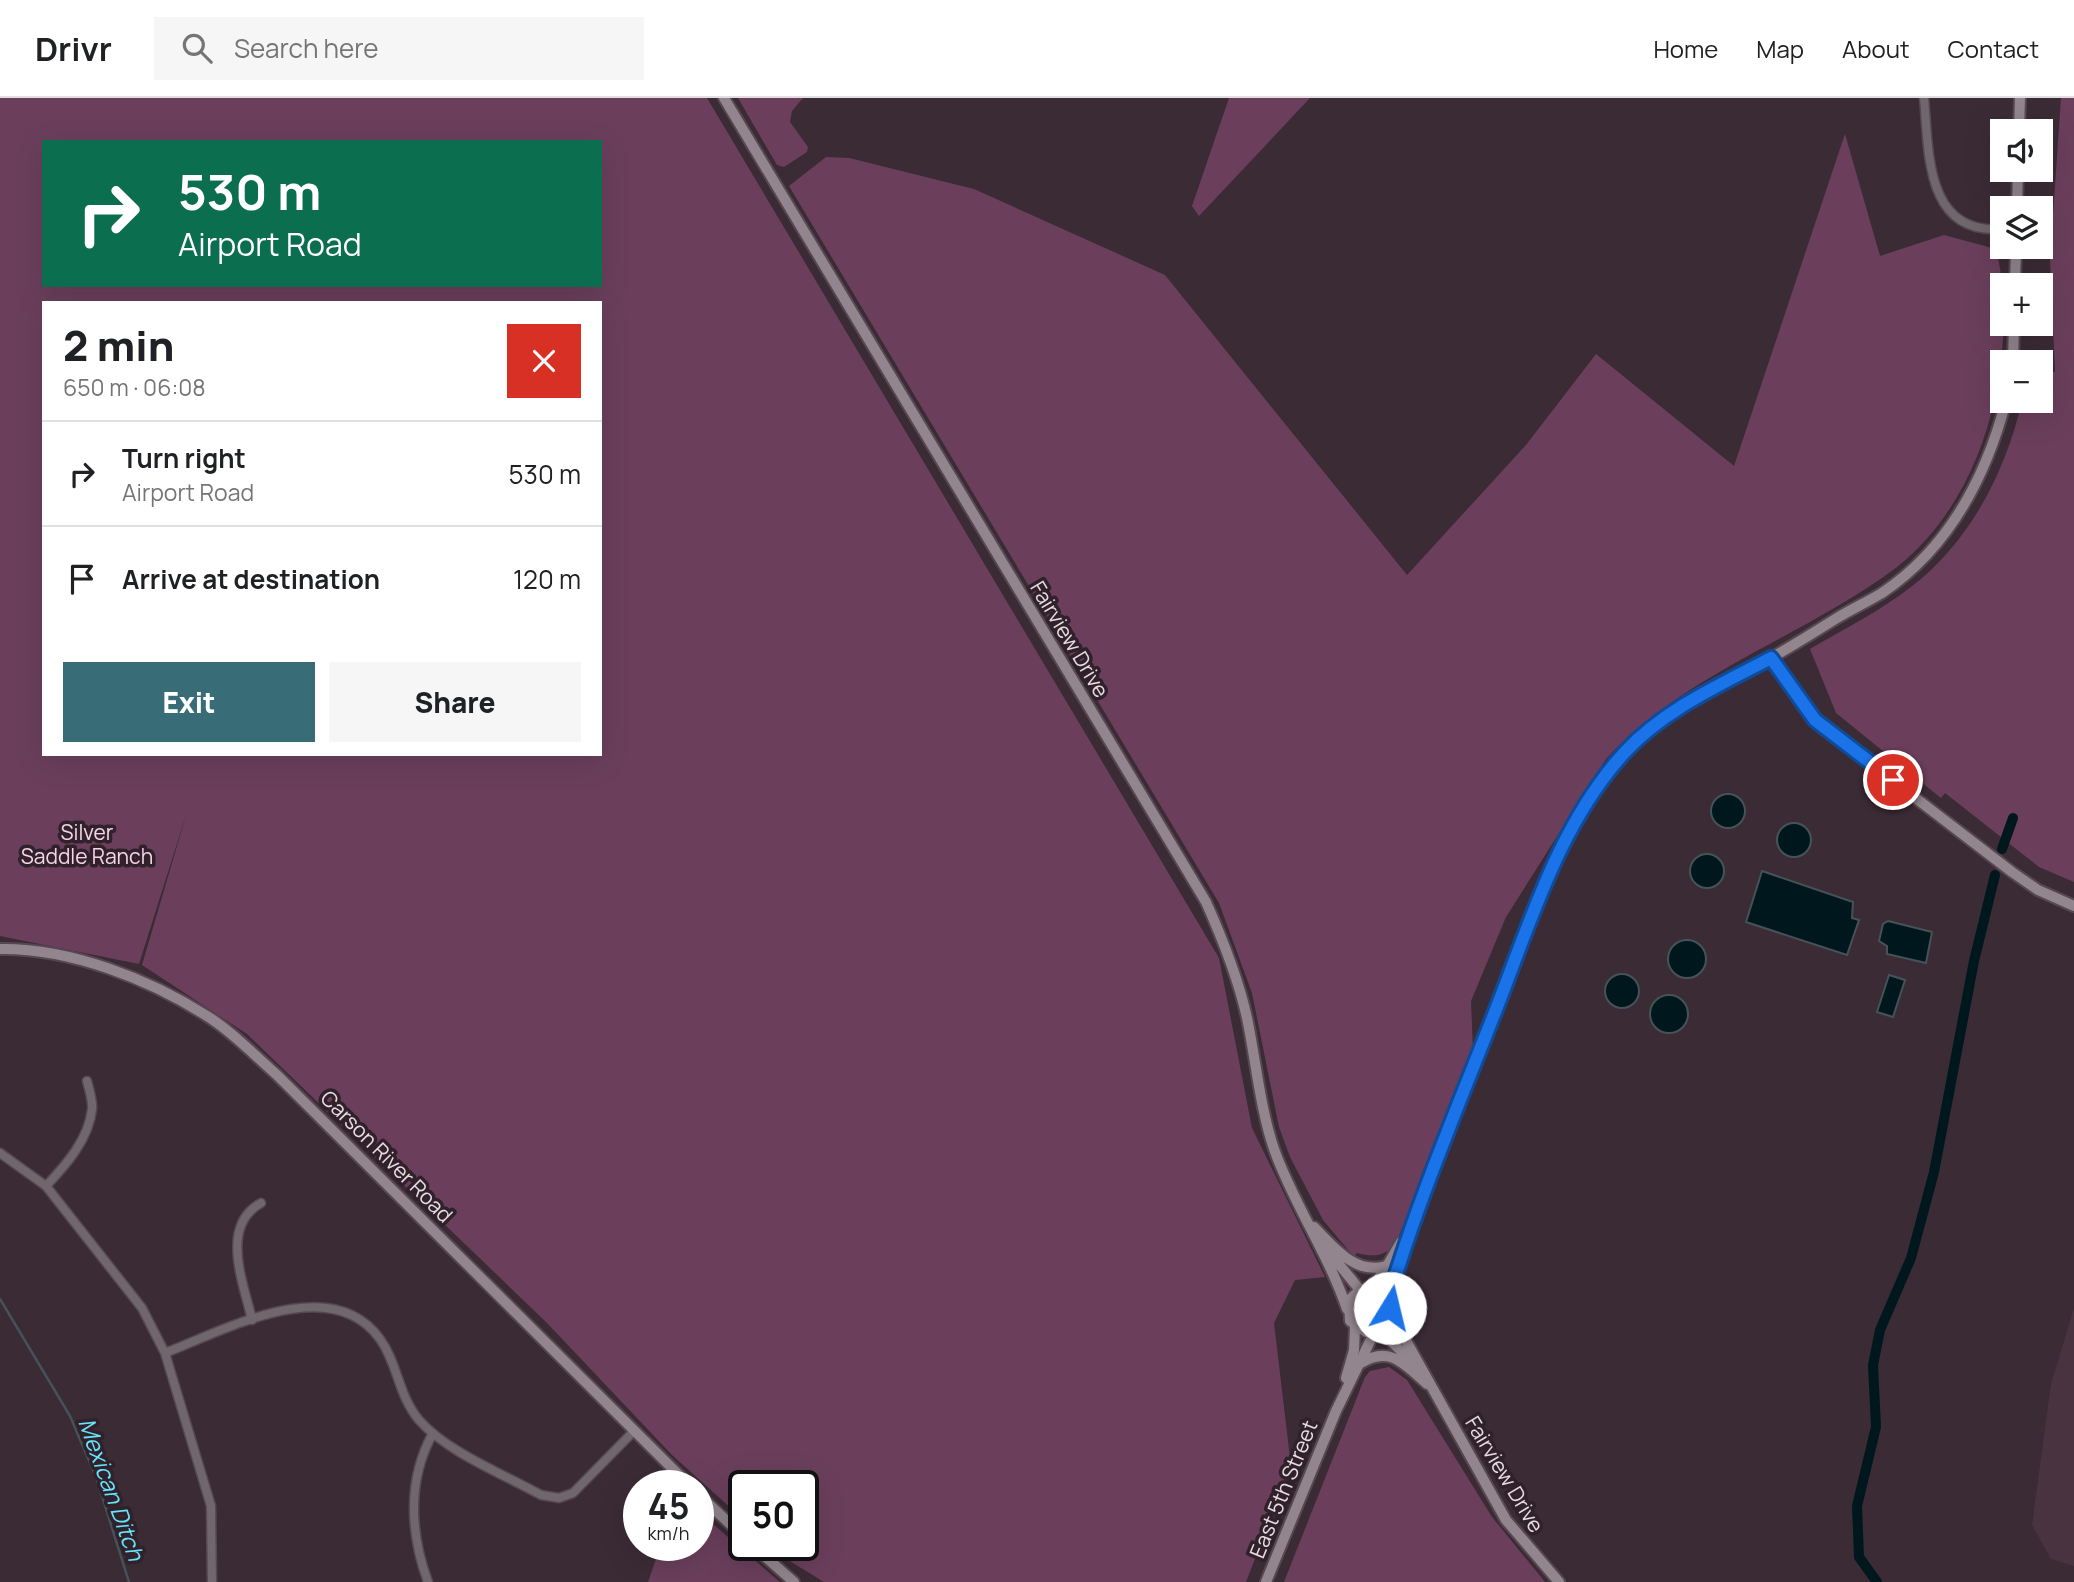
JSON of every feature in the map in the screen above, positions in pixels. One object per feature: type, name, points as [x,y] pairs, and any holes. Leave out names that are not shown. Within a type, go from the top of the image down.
[{"type":"main road","name":"Fairview Drive","points":[[724,98],[1206,902],[1230,957],[1246,1014],[1273,1147],[1338,1284],[1347,1309]]},
{"type":"main road","points":[[2019,119],[2020,98]]},
{"type":"main road","points":[[1409,1229],[1386,1266],[1364,1289],[1351,1298],[1347,1309],[1355,1327],[1366,1332],[1377,1330],[1390,1312],[1388,1300],[1409,1229],[1554,865],[1587,801],[1626,751],[1666,716],[1881,593],[1932,550],[1958,516],[1979,480],[2002,413]]},
{"type":"main road","points":[[1771,658],[1815,720],[1826,730],[2012,872],[2038,890],[2074,906]]},
{"type":"main road","name":"Carson River Road","points":[[0,949],[74,959],[142,979],[210,1017],[278,1075],[673,1470]]},
{"type":"main road","name":"Fairview Drive","points":[[1309,1225],[1364,1289]]},
{"type":"main road","points":[[1309,1225],[1356,1264],[1369,1270],[1386,1266]]},
{"type":"main road","points":[[1364,1289],[1379,1291],[1388,1300]]},
{"type":"main road","name":"Fairview Drive","points":[[1390,1312],[1506,1520],[1559,1582]]},
{"type":"main road","name":"East 5th Street","points":[[1336,1411],[1354,1350],[1355,1327]]},
{"type":"main road","name":"Fairview Drive","points":[[1377,1330],[1428,1379]]},
{"type":"main road","name":"East 5th Street","points":[[1266,1582],[1336,1411],[1377,1330]]},
{"type":"main road","points":[[1359,1365],[1375,1354],[1386,1355],[1407,1366],[1434,1390]]},
{"type":"main road","points":[[714,1509],[728,1522]]},
{"type":"main road","points":[[770,1561],[794,1582]]},
{"type":"street","points":[[1924,98],[1930,169],[1940,198],[1964,222],[1990,229]]},
{"type":"street","points":[[46,1186],[70,1161],[83,1135],[93,1108],[87,1081]]},
{"type":"street","points":[[0,1153],[46,1186],[142,1308],[165,1353],[211,1506],[212,1582]]},
{"type":"street","points":[[252,1320],[237,1245],[241,1222],[246,1214],[261,1203]]},
{"type":"street","points":[[165,1353],[252,1320],[312,1306],[327,1306],[353,1315],[382,1341],[408,1406],[433,1433],[541,1495],[559,1498],[582,1486],[633,1432]]},
{"type":"street","points":[[428,1582],[413,1501],[419,1463],[433,1433]]},
{"type":"shaded area","points":[[2074,1308],[2074,1566],[2051,1559],[2032,1525],[2051,1384]]},
{"type":"green space","name":"Silver Saddle Ranch","points":[[0,98],[707,98],[1219,958],[1252,1128],[1325,1277],[1295,1280],[1274,1323],[1291,1466],[1246,1582],[824,1582],[790,1561],[819,1561],[819,1470],[728,1470],[728,1506],[714,1493],[714,1470],[689,1470],[672,1455],[547,1323],[247,1034],[142,965],[187,812],[139,964],[0,936]]},
{"type":"green space","points":[[738,98],[803,98],[792,111],[790,122],[808,147],[807,152],[784,167],[777,165]]},
{"type":"green space","points":[[1229,98],[1310,98],[1199,216],[1192,206]]},
{"type":"green space","points":[[2061,98],[2074,98],[2074,882],[2039,867],[1945,793],[1941,798],[1836,713],[1810,649],[1899,596],[1932,569],[1968,527],[1983,503],[2006,453],[2019,413],[2053,413],[2055,372],[2053,273],[2051,273],[2050,259],[2053,259],[2053,215]]},
{"type":"green space","points":[[1845,134],[1880,256],[1944,235],[1990,247],[1990,259],[1998,259],[2001,273],[1990,273],[1990,336],[2003,336],[2002,350],[1990,350],[1991,413],[1971,470],[1947,513],[1932,533],[1897,567],[1861,592],[1709,678],[1672,702],[1606,759],[1506,917],[1471,1001],[1473,1051],[1396,1243],[1383,1253],[1357,1253],[1354,1257],[1323,1220],[1290,1157],[1279,1127],[1252,993],[1219,903],[789,186],[826,157],[849,158],[974,189],[1165,275],[1407,575],[1526,445],[1596,354],[1734,466]]},
{"type":"green space","points":[[1389,1367],[1407,1380],[1492,1517],[1545,1582],[1284,1582],[1365,1377],[1370,1371]]},
{"type":"green space","points":[[714,1525],[728,1537],[728,1561],[756,1561],[780,1582],[648,1582],[655,1561],[714,1561]]},
{"type":"water","points":[[1728,794],[1740,799],[1745,811],[1740,823],[1728,828],[1716,823],[1711,811],[1716,799]]},
{"type":"water","points":[[1794,823],[1806,828],[1811,840],[1806,852],[1794,857],[1782,852],[1777,840],[1782,828]]},
{"type":"water","points":[[1707,854],[1719,859],[1724,871],[1719,883],[1707,888],[1695,883],[1690,871],[1695,859]]},
{"type":"water","points":[[1762,871],[1853,902],[1852,918],[1859,920],[1847,955],[1746,922]]},
{"type":"water","points":[[1888,921],[1932,932],[1926,963],[1887,954],[1887,946],[1879,941],[1883,924]]},
{"type":"water","points":[[1687,940],[1700,946],[1706,959],[1700,972],[1687,978],[1674,972],[1668,959],[1674,946]]},
{"type":"water","points":[[1622,974],[1634,979],[1639,991],[1634,1003],[1622,1008],[1610,1003],[1605,991],[1610,979]]},
{"type":"water","points":[[1889,975],[1905,980],[1893,1017],[1877,1012]]},
{"type":"water","points":[[1669,995],[1682,1001],[1688,1014],[1682,1027],[1669,1033],[1656,1027],[1650,1014],[1656,1001]]},
{"type":"waterway","points":[[2002,849],[2013,818]]},
{"type":"waterway","points":[[1877,1582],[1859,1557],[1857,1506],[1876,1427],[1873,1365],[1880,1330],[1911,1258],[1934,1172],[1974,961],[1995,875]]},
{"type":"waterway","name":"Mexican Ditch","points":[[0,1299],[70,1416],[96,1477],[129,1582]]},
{"type":"route","points":[[1390,1308],[1388,1300],[1409,1229],[1554,865],[1576,818],[1605,775],[1626,751],[1666,716],[1771,658],[1815,720],[1893,780]]}]
